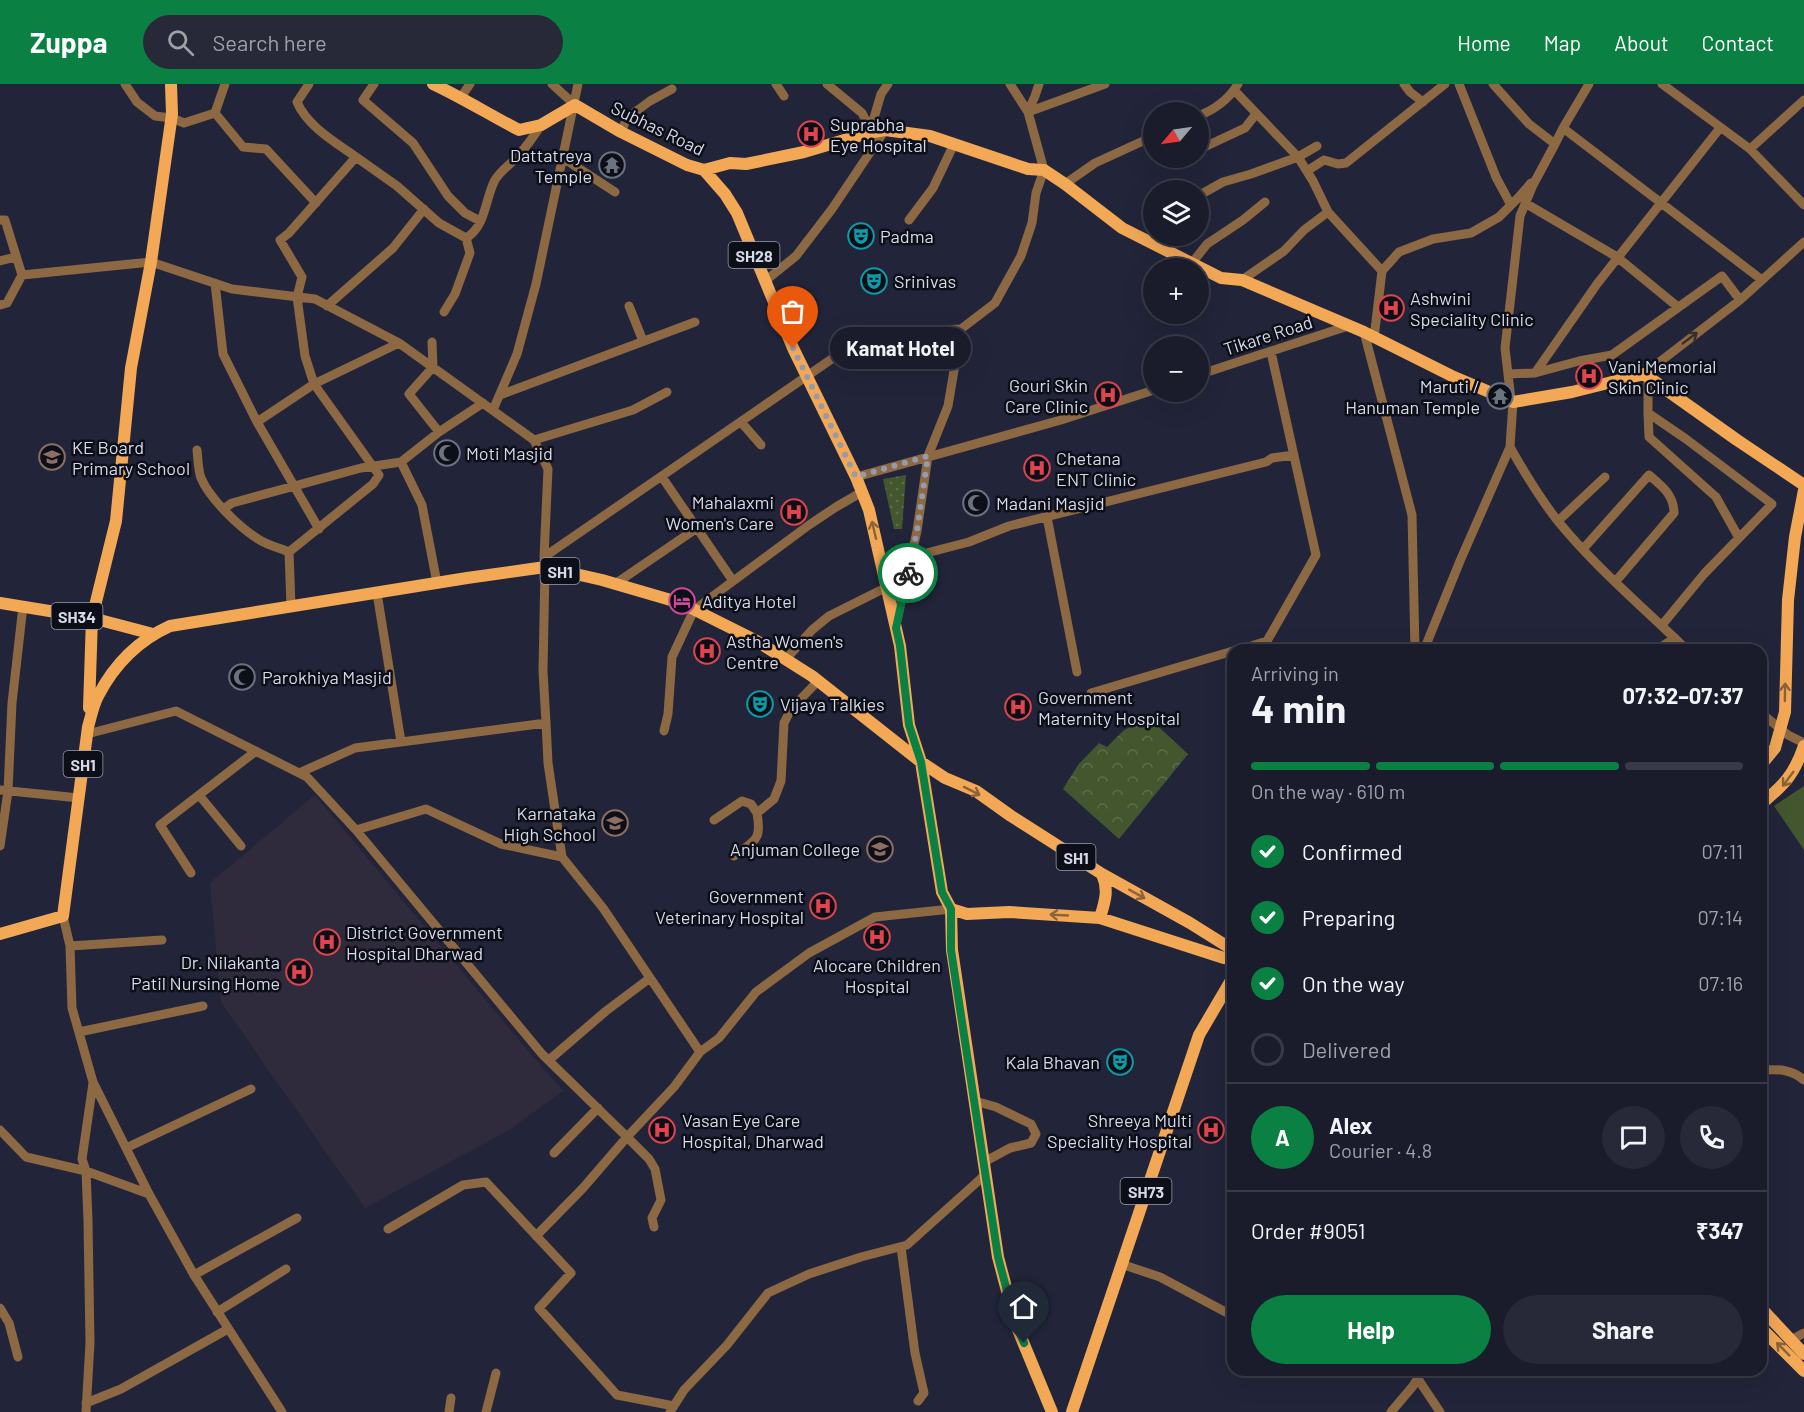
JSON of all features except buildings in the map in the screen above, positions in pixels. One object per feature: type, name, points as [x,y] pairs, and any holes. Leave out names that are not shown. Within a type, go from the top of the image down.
[{"type":"main road","points":[[88,731],[92,618],[116,521],[131,368],[151,262],[172,118],[171,84]]},
{"type":"main road","points":[[433,84],[519,130],[541,125],[575,105]]},
{"type":"main road","name":"Subhas Road","points":[[575,105],[621,132],[687,165],[704,170],[725,194],[737,213],[807,377],[856,477],[869,510],[900,646],[909,725],[921,762],[942,892],[951,909]]},
{"type":"main road","points":[[704,170],[730,163],[746,164],[804,152],[872,130],[930,136],[1028,169],[1044,170],[1122,228],[1143,235]]},
{"type":"main road","points":[[1164,246],[1184,258]]},
{"type":"main road","points":[[1209,272],[1221,278],[1242,280],[1369,335],[1454,377],[1513,402],[1572,392],[1646,375],[1804,485]]},
{"type":"main road","points":[[1767,758],[1775,748],[1785,712],[1788,600],[1804,490]]},
{"type":"main road","name":"SH1","points":[[63,916],[88,731],[97,697],[131,650],[153,634],[170,626],[437,583],[544,562],[681,603],[755,640],[818,681],[921,762],[945,778],[976,791],[1102,874],[1227,946]]},
{"type":"main road","name":"SH34","points":[[0,603],[92,618],[153,634]]},
{"type":"main road","points":[[1767,799],[1782,786],[1797,766],[1804,745]]},
{"type":"main road","points":[[1100,918],[1107,898],[1102,874]]},
{"type":"main road","points":[[1052,1412],[1016,1325],[998,1257],[951,950],[951,909],[967,914],[1009,912],[1100,918],[1227,958]]},
{"type":"main road","points":[[0,934],[63,916]]},
{"type":"main road","name":"SH73","points":[[1072,1412],[1199,1035],[1227,987]]},
{"type":"main road","points":[[1767,1314],[1804,1354]]},
{"type":"main road","points":[[1767,1334],[1804,1371]]},
{"type":"street","points":[[125,84],[137,102],[155,116],[172,118],[184,123],[215,113]]},
{"type":"street","points":[[215,113],[225,84]]},
{"type":"street","points":[[309,84],[297,102],[302,114],[331,139],[397,186],[440,223],[466,238],[470,253],[455,294],[444,312]]},
{"type":"street","points":[[374,84],[363,100],[413,143],[448,196],[465,213],[480,221]]},
{"type":"street","points":[[461,97],[470,84]]},
{"type":"street","points":[[552,84],[575,105]]},
{"type":"street","points":[[494,410],[516,354],[536,284],[578,84]]},
{"type":"street","points":[[776,84],[784,96]]},
{"type":"street","points":[[827,84],[862,113],[872,130]]},
{"type":"street","points":[[872,130],[881,94],[888,84]]},
{"type":"street","points":[[544,562],[839,354],[904,332],[961,329],[995,303],[1022,256],[1032,223],[1036,194],[1044,170],[1028,112],[1010,84]]},
{"type":"street","points":[[1028,112],[1039,84]]},
{"type":"street","points":[[1028,112],[1105,84]]},
{"type":"street","points":[[1404,84],[1422,102]]},
{"type":"street","points":[[1307,171],[1324,160],[1346,164],[1445,84]]},
{"type":"street","points":[[1459,84],[1496,177],[1511,205]]},
{"type":"street","points":[[1493,84],[1529,124],[1556,144]]},
{"type":"street","points":[[1426,644],[1510,447],[1513,402],[1505,348],[1520,216],[1541,170],[1589,84]]},
{"type":"street","points":[[1662,84],[1750,149],[1804,205]]},
{"type":"street","points":[[1209,112],[1236,87],[1256,114],[1298,157],[1328,212],[1382,271]]},
{"type":"street","points":[[621,132],[627,118],[650,101],[672,89]]},
{"type":"street","points":[[1750,149],[1804,99]]},
{"type":"street","points":[[215,113],[243,147],[266,148],[316,203]]},
{"type":"street","points":[[1209,145],[1245,128],[1256,114]]},
{"type":"street","points":[[466,238],[474,233],[480,221],[496,177],[518,155],[541,125]]},
{"type":"street","points":[[1563,128],[1762,280]]},
{"type":"street","points":[[1535,373],[1617,257],[1662,204],[1720,128]]},
{"type":"street","points":[[765,281],[796,256],[832,209],[885,130]]},
{"type":"street","points":[[1065,184],[1095,163],[1143,141]]},
{"type":"street","points":[[909,220],[933,188],[954,144]]},
{"type":"street","points":[[1209,190],[1223,182],[1298,157],[1317,146]]},
{"type":"street","points":[[289,552],[373,484],[379,475],[314,384],[305,356],[297,297],[302,277],[279,240],[290,234],[356,157]]},
{"type":"street","points":[[563,158],[615,192]]},
{"type":"street","points":[[1415,644],[1412,515],[1369,335],[1382,271],[1399,252],[1433,239],[1471,233],[1499,217],[1541,170]]},
{"type":"street","points":[[1196,258],[1207,244],[1265,202]]},
{"type":"street","points":[[1525,203],[1617,257],[1678,307]]},
{"type":"street","points":[[327,306],[393,248],[424,209]]},
{"type":"street","points":[[1242,280],[1284,251],[1304,230],[1328,212]]},
{"type":"street","points":[[0,220],[5,220],[22,275],[7,303],[0,305]]},
{"type":"street","points":[[1739,538],[1716,497],[1649,437],[1646,375],[1740,300],[1804,242]]},
{"type":"street","points":[[0,261],[15,257]]},
{"type":"street","points":[[22,275],[151,262],[232,288],[315,300],[399,343],[534,440],[548,469],[543,671],[548,763],[562,857],[603,908],[700,1052]]},
{"type":"street","points":[[1508,374],[1535,373],[1612,355],[1722,276],[1740,300]]},
{"type":"street","points":[[215,283],[223,354],[257,422],[319,529]]},
{"type":"street","points":[[629,306],[643,341]]},
{"type":"street","points":[[500,395],[695,322]]},
{"type":"street","name":"Tikare Road","points":[[1209,372],[1348,326]]},
{"type":"street","points":[[896,628],[917,531],[928,456],[948,406],[961,329]]},
{"type":"street","points":[[432,342],[433,367],[409,394],[439,432]]},
{"type":"street","points":[[257,422],[314,384],[399,343]]},
{"type":"street","points":[[1258,644],[1267,641],[1316,555],[1271,352]]},
{"type":"street","points":[[534,440],[633,410],[667,392]]},
{"type":"street","points":[[856,477],[1061,420],[1143,394]]},
{"type":"street","points":[[225,508],[232,503],[361,468],[374,468],[401,462],[439,432],[483,403]]},
{"type":"street","points":[[1648,414],[1686,439],[1772,504],[1704,574],[1662,626]]},
{"type":"street","points":[[741,422],[761,445]]},
{"type":"street","points":[[1510,447],[1526,477],[1558,521],[1583,549],[1681,644]]},
{"type":"street","points":[[196,450],[200,477],[218,504],[259,540],[289,552]]},
{"type":"street","points":[[912,557],[969,542],[1009,526],[1266,462],[1272,458],[1294,455]]},
{"type":"street","points":[[401,462],[422,505],[437,583]]},
{"type":"street","points":[[1583,549],[1649,475],[1669,493],[1674,505],[1674,513],[1616,581]]},
{"type":"street","points":[[662,477],[733,581]]},
{"type":"street","points":[[1558,521],[1605,477]]},
{"type":"street","points":[[664,731],[668,714],[672,657],[694,610],[809,525],[862,492]]},
{"type":"street","points":[[1047,517],[1077,672]]},
{"type":"street","points":[[615,584],[697,528]]},
{"type":"street","points":[[289,552],[291,606]]},
{"type":"street","points":[[786,659],[812,630],[829,616],[887,587]]},
{"type":"street","points":[[377,592],[401,742]]},
{"type":"street","points":[[0,846],[23,606]]},
{"type":"street","points":[[1666,644],[1675,638]]},
{"type":"street","points":[[1091,693],[1227,653]]},
{"type":"street","points":[[757,813],[774,799],[781,781],[784,723],[791,709],[818,681]]},
{"type":"street","points":[[0,702],[12,703]]},
{"type":"street","points":[[88,731],[176,711],[307,777],[356,830],[549,1060],[649,1159],[655,1169],[662,1200],[652,1218],[654,1227]]},
{"type":"street","points":[[1767,718],[1804,745]]},
{"type":"street","points":[[299,773],[355,748],[546,723]]},
{"type":"street","points":[[191,873],[160,825],[256,751]]},
{"type":"street","points":[[4,790],[79,798]]},
{"type":"street","points":[[199,795],[241,846]]},
{"type":"street","points":[[714,820],[742,801],[751,804],[757,813],[760,830],[755,840],[734,856]]},
{"type":"street","points":[[356,830],[426,809],[501,844],[562,857]]},
{"type":"street","points":[[536,1236],[583,1188],[674,1087],[700,1052],[719,1038],[756,992],[809,953],[874,917],[951,909]]},
{"type":"street","points":[[63,916],[70,946],[72,1008],[93,1082],[149,1194],[194,1275],[282,1412]]},
{"type":"street","points":[[70,946],[162,940]]},
{"type":"street","points":[[549,1060],[606,1011],[650,978]]},
{"type":"street","points":[[79,1032],[203,1006]]},
{"type":"street","points":[[1767,1070],[1795,1072],[1804,1080]]},
{"type":"street","points":[[86,1407],[90,1343],[86,1171],[82,1159],[93,1082]]},
{"type":"street","points":[[126,1148],[251,1089]]},
{"type":"street","points":[[388,1229],[463,1185],[486,1182],[571,1273],[539,1308],[617,1395],[672,1409],[684,1390],[727,1346],[768,1293],[809,1274],[907,1245],[985,1168],[1010,1148],[1031,1143],[1036,1134],[1031,1124],[996,1107],[975,1101]]},
{"type":"street","points":[[554,1153],[598,1108]]},
{"type":"street","points":[[0,1130],[26,1157],[86,1171],[149,1194]]},
{"type":"street","points":[[194,1275],[297,1218]]},
{"type":"street","points":[[901,1247],[915,1353],[924,1393],[918,1401]]},
{"type":"street","points":[[1121,1264],[1160,1277],[1227,1313]]},
{"type":"street","points":[[217,1312],[286,1269]]},
{"type":"street","points":[[0,1308],[9,1323],[18,1357]]},
{"type":"street","points":[[86,1407],[228,1329]]},
{"type":"street","points":[[1791,1340],[1804,1333]]},
{"type":"street","points":[[486,1412],[495,1373]]},
{"type":"street","points":[[1391,1412],[1420,1376]]},
{"type":"street","points":[[1418,1379],[1440,1412]]},
{"type":"street","points":[[449,1412],[451,1398]]},
{"type":"shaded area","name":"District Government Hospital Dharwad","points":[[315,795],[563,1091],[509,1130],[365,1208],[221,1002],[210,883]]},
{"type":"green space","points":[[906,475],[902,529],[894,529],[883,479]]},
{"type":"green space","points":[[1149,718],[1188,754],[1119,839],[1063,789],[1078,765],[1099,743],[1107,747],[1124,730]]},
{"type":"green space","points":[[1804,786],[1804,850],[1774,806]]},
{"type":"way so far","points":[[793,348],[856,477],[928,456],[908,573]]},
{"type":"place","name":"Suprabha Eye Hospital","points":[[811,134]]},
{"type":"place","name":"Dattatreya Temple","points":[[612,165]]},
{"type":"place","name":"Padma","points":[[861,236]]},
{"type":"place","name":"Srinivas","points":[[874,281]]},
{"type":"place","name":"Ashwini Speciality Clinic","points":[[1391,308]]},
{"type":"place","name":"Kamat Hotel","points":[[793,348]]},
{"type":"place","name":"Vani Memorial Skin Clinic","points":[[1589,376]]},
{"type":"place","name":"Gouri Skin Care Clinic","points":[[1108,395]]},
{"type":"place","name":"Maruti / Hanuman Temple","points":[[1500,396]]},
{"type":"place","name":"Moti Masjid","points":[[447,453]]},
{"type":"place","name":"KE Board Primary School","points":[[52,457]]},
{"type":"place","name":"Chetana ENT Clinic","points":[[1037,468]]},
{"type":"place","name":"Madani Masjid","points":[[976,503]]},
{"type":"place","name":"Mahalaxmi Women's Care","points":[[794,512]]},
{"type":"place","name":"Aditya Hotel","points":[[682,601]]},
{"type":"place","name":"Astha Women's Centre","points":[[707,651]]},
{"type":"place","name":"Parokhiya Masjid","points":[[242,677]]},
{"type":"place","name":"Vijaya Talkies","points":[[760,704]]},
{"type":"place","name":"Government Maternity Hospital","points":[[1018,707]]},
{"type":"place","name":"Karnataka High School","points":[[615,823]]},
{"type":"place","name":"Anjuman College","points":[[880,849]]},
{"type":"place","name":"Government Veterinary Hospital","points":[[823,906]]},
{"type":"place","name":"Alocare Children Hospital","points":[[877,937]]},
{"type":"place","name":"District Government Hospital Dharwad","points":[[327,942]]},
{"type":"place","name":"Dr. Nilakanta Patil Nursing Home","points":[[299,972]]},
{"type":"place","name":"Kala Bhavan","points":[[1120,1062]]},
{"type":"place","name":"Vasan Eye Care Hospital, Dharwad","points":[[662,1130]]},
{"type":"place","name":"Shreeya Multi Speciality Hospital","points":[[1211,1130]]},
{"type":"route","points":[[908,573],[896,628],[909,725],[921,762],[942,892],[951,909],[951,950],[998,1257],[1016,1325],[1024,1343]]}]
